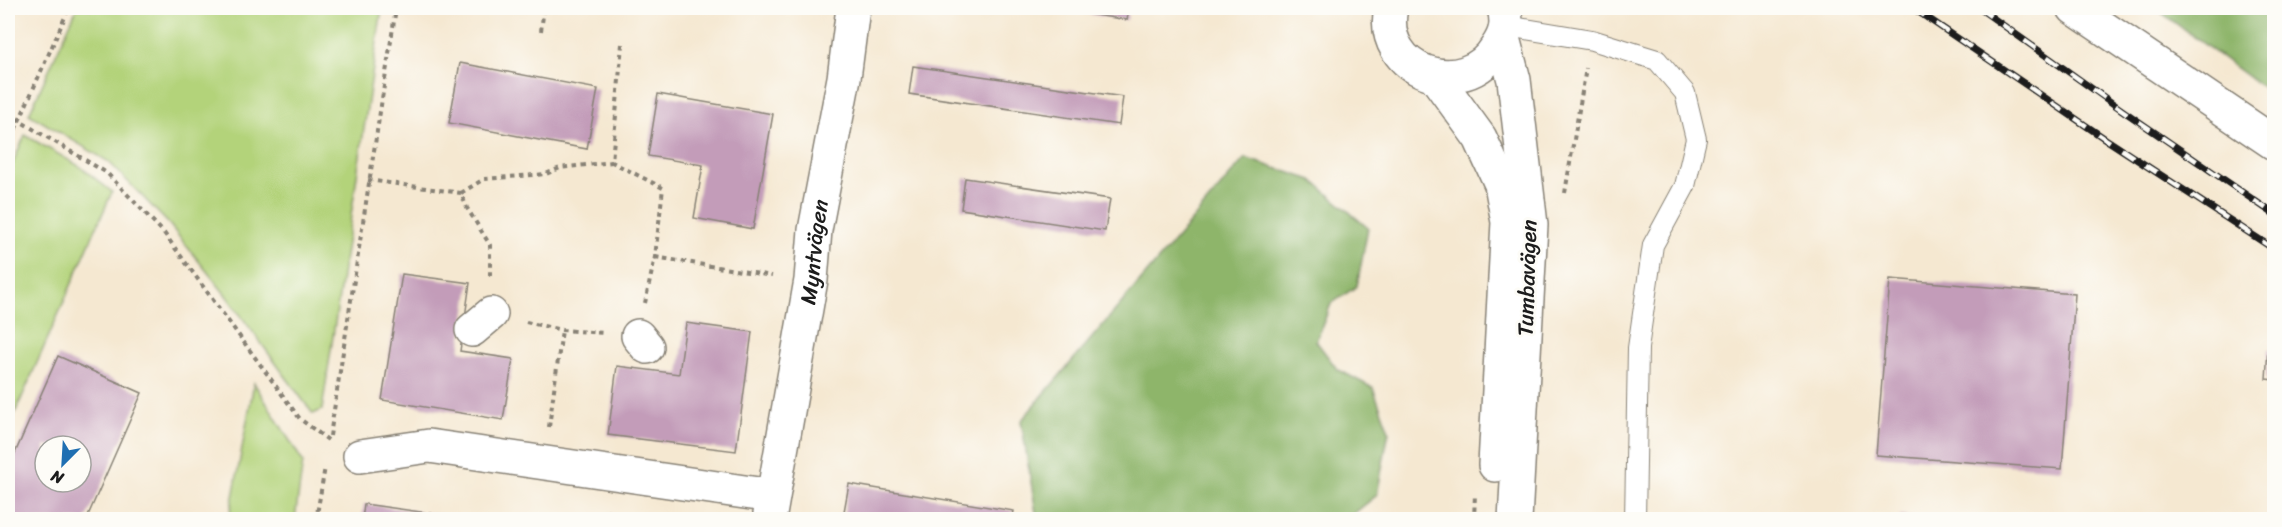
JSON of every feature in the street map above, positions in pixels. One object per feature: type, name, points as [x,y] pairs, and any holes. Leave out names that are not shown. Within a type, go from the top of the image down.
[{"type":"main road","name":"Myntvägen","points":[[360,456],[429,446],[543,463],[771,508],[811,280],[815,230],[844,78],[853,8]]},
{"type":"main road","points":[[2074,8],[2274,143]]},
{"type":"main road","points":[[1390,9],[1392,37],[1401,55],[1410,64],[1435,76],[1461,76],[1480,68],[1490,60],[1507,19]]},
{"type":"main road","name":"Tumbavägen","points":[[1507,19],[1531,225],[1515,519]]},
{"type":"main road","name":"Tumbavägen","points":[[1435,76],[1480,138],[1501,184],[1508,222],[1492,519]]},
{"type":"lane","points":[[1507,19],[1592,40],[1657,60],[1685,93],[1696,139],[1685,186],[1653,245],[1638,348],[1635,519]]},
{"type":"path","points":[[8,146],[69,8]]},
{"type":"path","points":[[328,452],[396,8]]},
{"type":"path","points":[[541,31],[544,8]]},
{"type":"path","points":[[612,162],[622,44]]},
{"type":"path","points":[[8,114],[107,173],[164,233],[300,419],[329,440]]},
{"type":"path","points":[[368,180],[461,193],[484,179],[546,174],[560,168],[612,162],[663,188],[642,341],[481,322],[490,245],[467,208],[461,193]]},
{"type":"path","points":[[655,257],[772,276]]},
{"type":"path","points":[[543,463],[562,330]]},
{"type":"path","points":[[316,519],[326,463]]},
{"type":"path","points":[[607,519],[609,509]]},
{"type":"green space","points":[[77,8],[382,8],[322,410],[313,414],[225,294],[169,224],[109,162],[29,114]]},
{"type":"green space","points":[[2155,8],[2274,8],[2274,96]]},
{"type":"green space","points":[[25,135],[81,167],[112,192],[8,429],[8,174]]},
{"type":"green space","points":[[1245,158],[1312,180],[1368,228],[1357,286],[1331,304],[1316,341],[1337,369],[1373,388],[1389,431],[1377,495],[1347,519],[1037,519],[1021,421]]},
{"type":"green space","points":[[254,383],[303,462],[295,519],[229,519]]},
{"type":"building","points":[[767,8],[788,8],[787,12]]},
{"type":"building","points":[[1049,8],[1129,8],[1127,20]]},
{"type":"building","points":[[460,63],[598,89],[587,149],[449,123]]},
{"type":"building","points":[[913,66],[1123,97],[1119,125],[909,94]]},
{"type":"building","points":[[658,94],[773,114],[753,229],[694,218],[703,165],[648,156]]},
{"type":"building","points":[[965,178],[1110,199],[1105,231],[961,209]]},
{"type":"building","points":[[402,274],[470,283],[460,351],[513,359],[503,420],[382,400]]},
{"type":"building","points":[[1890,279],[2075,294],[2062,469],[1876,455]]},
{"type":"building","points":[[686,323],[752,332],[736,451],[608,435],[617,366],[679,374]]},
{"type":"building","points":[[2268,349],[2274,349],[2274,380],[2266,379]]},
{"type":"building","points":[[58,356],[142,393],[86,520],[8,520],[8,469]]},
{"type":"building","points":[[849,484],[1014,511],[1012,520],[843,517]]},
{"type":"building","points":[[364,504],[464,518],[463,520],[362,520]]},
{"type":"building","points":[[1900,516],[1920,518],[1920,520],[1900,520]]},
{"type":"railway","points":[[1913,8],[2107,140],[2274,249]]},
{"type":"railway","points":[[1979,8],[2274,214]]}]
